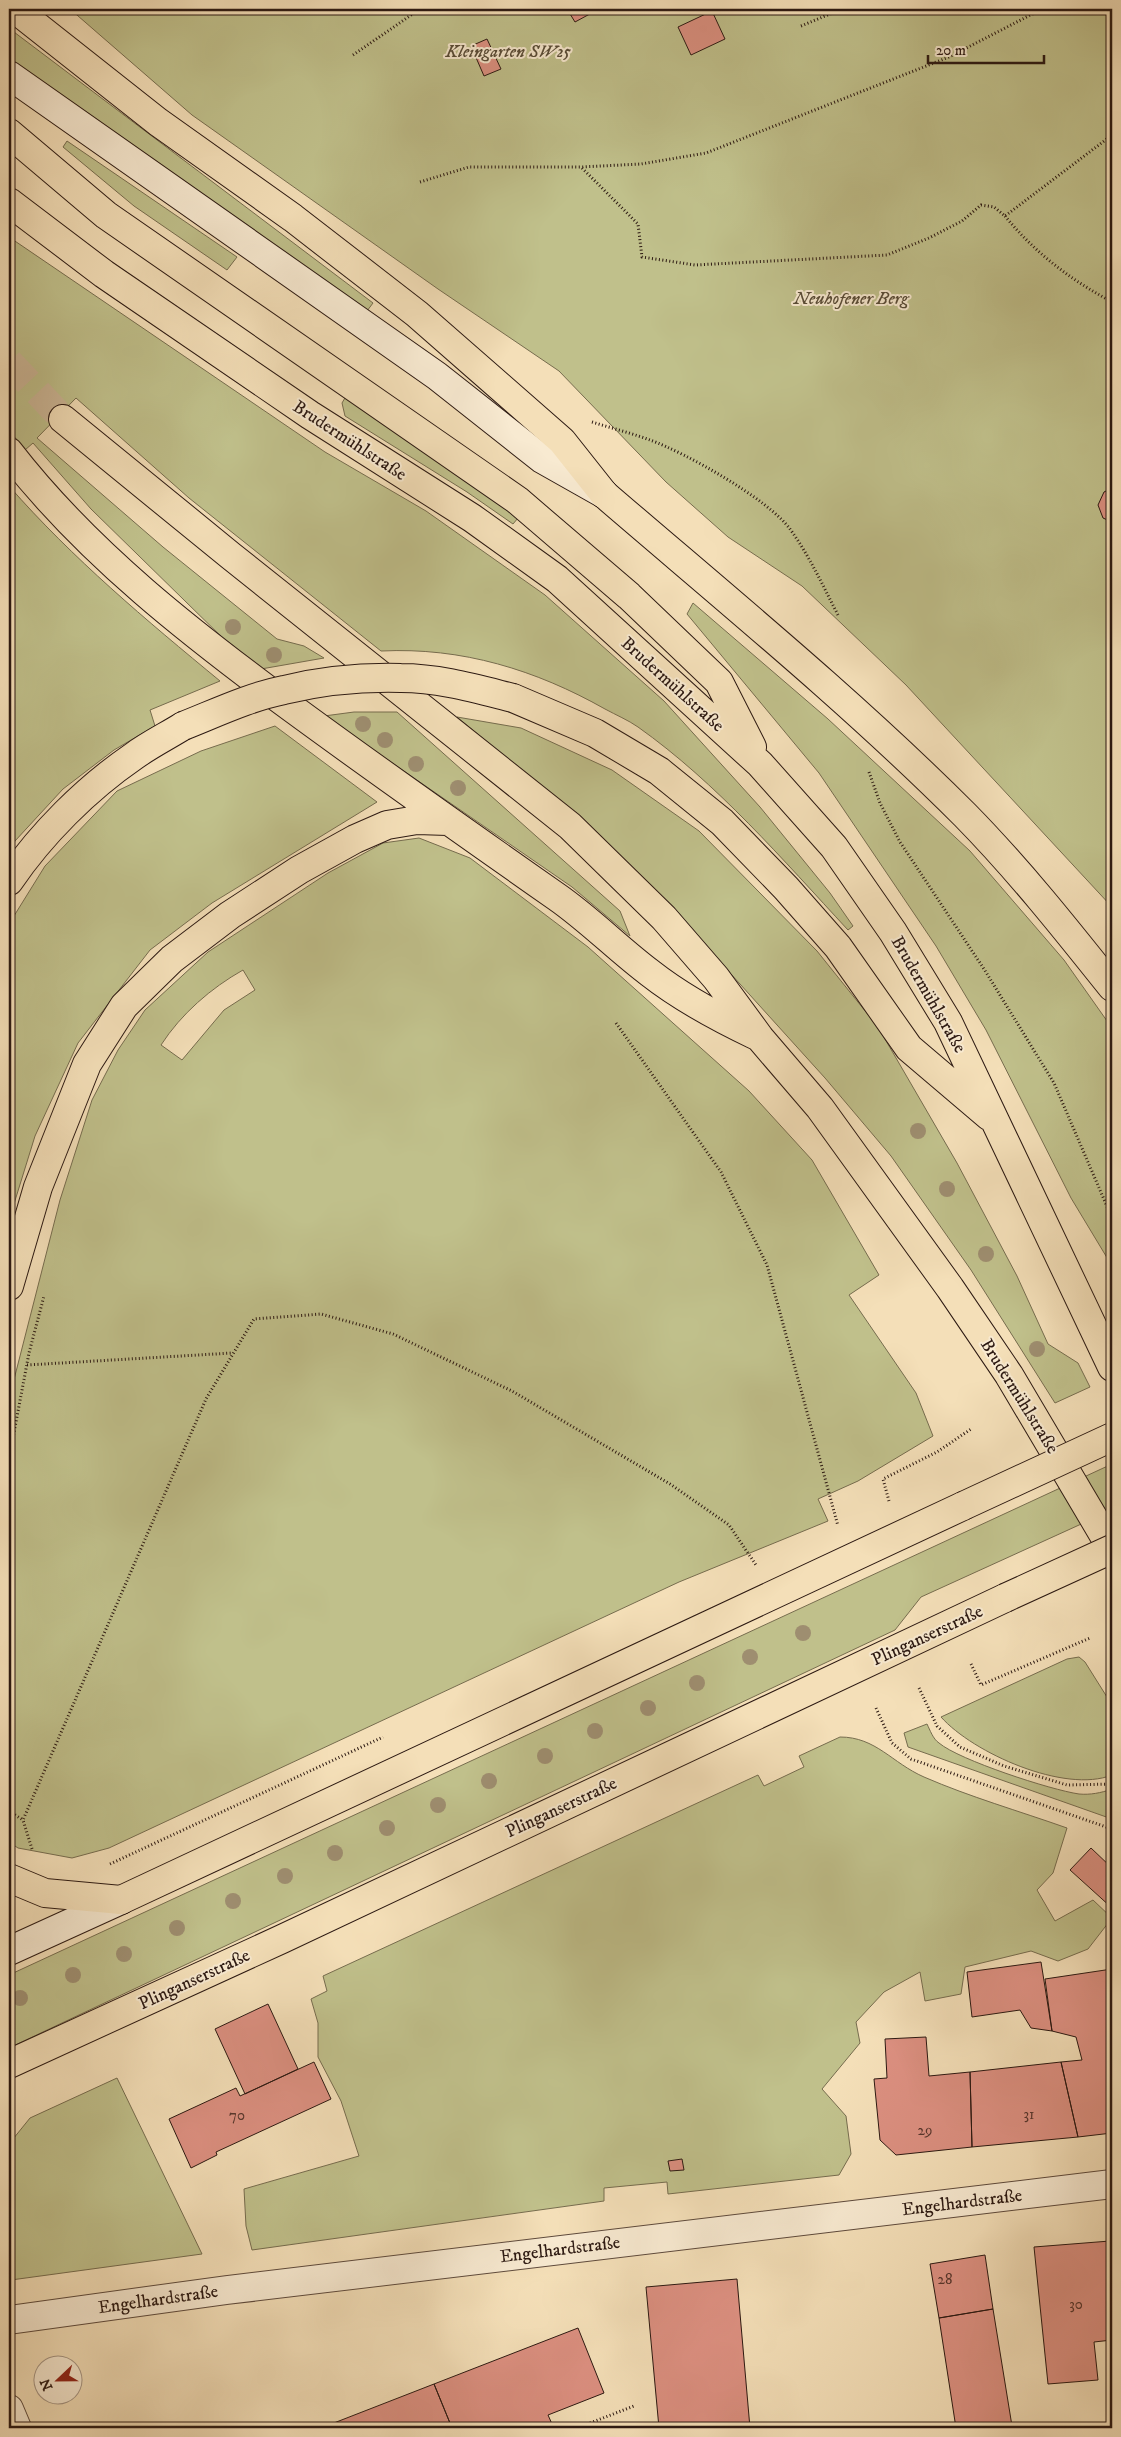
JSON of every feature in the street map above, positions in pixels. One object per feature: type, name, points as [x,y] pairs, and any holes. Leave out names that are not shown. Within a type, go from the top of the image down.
[{"type":"main road","points":[[15,9],[158,122],[293,218],[417,314],[562,441],[604,494],[787,650],[882,734],[966,816],[1039,896],[1112,987]]},
{"type":"main road","points":[[9,134],[106,215],[517,500],[629,596],[719,682],[760,764]]},
{"type":"main road","name":"Brudermühlstraße","points":[[9,202],[104,274],[310,415],[472,518],[557,580],[760,764],[834,847],[893,932],[948,1022],[1112,1367]]},
{"type":"main road","name":"Brudermühlstraße","points":[[64,419],[231,556],[570,826],[664,918],[716,978],[760,1038],[820,1108],[950,1288],[1008,1375],[1112,1549]]},
{"type":"main road","points":[[9,452],[23,470],[108,559],[217,652],[448,821],[573,908],[650,974],[704,1011],[760,1038]]},
{"type":"main road","points":[[9,882],[55,825],[96,785],[134,755],[183,726],[282,690],[331,682],[402,678],[457,684],[513,698],[595,734],[659,771],[722,822],[786,888],[838,947],[909,1048],[996,1121]]},
{"type":"main road","points":[[9,1286],[38,1187],[87,1064],[124,1006],[172,959],[230,914],[299,870],[355,839],[388,825],[417,820],[448,821]]},
{"type":"main road","points":[[9,1878],[45,1893],[121,1900],[1112,1436]]},
{"type":"main road","name":"Plinganserstraße","points":[[9,2064],[300,1930],[1112,1549]]},
{"type":"street","points":[[9,75],[438,376],[542,460],[604,494]]},
{"type":"street","points":[[9,1951],[121,1900]]},
{"type":"street","name":"Engelhardstraße","points":[[9,2320],[227,2290],[1112,2184]]},
{"type":"street","points":[[9,2409],[16,2428]]},
{"type":"path","points":[[352,55],[420,9]]},
{"type":"path","points":[[801,26],[842,9]]},
{"type":"path","points":[[420,182],[469,167],[581,167],[641,164],[706,153],[949,57],[1042,9]]},
{"type":"path","points":[[1006,216],[1050,181],[1085,158],[1112,135]]},
{"type":"path","points":[[581,167],[638,224],[642,257],[695,265],[887,255],[929,238],[962,220],[981,205],[994,207],[1006,216],[1022,237],[1048,260],[1079,284],[1112,302]]},
{"type":"path","points":[[587,420],[652,440],[712,471],[766,505],[789,528],[809,559],[838,615]]},
{"type":"path","points":[[868,763],[870,780],[900,842],[984,969],[1054,1083],[1112,1218]]},
{"type":"path","points":[[616,1023],[722,1172],[767,1265],[838,1527]]},
{"type":"path","points":[[9,1459],[27,1365],[46,1290]]},
{"type":"path","points":[[45,1893],[23,1820],[206,1399],[254,1319],[321,1314],[393,1334],[512,1392],[670,1484],[729,1525],[756,1565]]},
{"type":"path","points":[[27,1365],[233,1353]]},
{"type":"path","points":[[889,1501],[883,1479],[936,1452],[971,1429]]},
{"type":"path","points":[[971,1664],[981,1686],[1090,1638]]},
{"type":"path","points":[[919,1688],[937,1726],[960,1747],[1004,1766],[1067,1785],[1112,1784]]},
{"type":"path","points":[[876,1708],[892,1743],[911,1759],[1112,1829]]},
{"type":"path","points":[[9,1811],[23,1820]]},
{"type":"path","points":[[577,2428],[634,2406]]},
{"type":"green space","name":"Neuhofener Berg","points":[[70,9],[1112,9],[1112,907],[906,685],[802,586],[728,537],[666,482],[559,371],[438,289],[192,115]]},
{"type":"green space","points":[[10,29],[373,303],[367,311],[9,62]]},
{"type":"green space","points":[[67,141],[237,257],[227,270],[134,206],[63,147]]},
{"type":"green space","points":[[9,237],[325,452],[426,511],[545,595],[664,701],[760,807],[830,893],[853,926],[848,930],[722,797],[695,772],[638,727],[579,695],[525,672],[498,664],[440,653],[381,651],[189,498],[76,398],[37,438],[163,547],[277,639],[304,646],[324,658],[261,669],[231,646],[91,509],[33,443],[25,450],[9,430]]},
{"type":"green space","points":[[349,391],[518,518],[513,524],[467,492],[345,416],[342,403]]},
{"type":"green space","points":[[9,486],[84,564],[220,681],[150,710],[155,726],[114,750],[63,789],[15,841],[9,851]]},
{"type":"green space","points":[[693,603],[828,719],[970,851],[1064,960],[1112,1028],[1112,1266],[1071,1198],[986,1030],[936,946],[819,773],[687,614]]},
{"type":"green space","points":[[354,712],[397,712],[620,911],[630,936],[572,887],[324,716]]},
{"type":"green space","points":[[457,717],[521,728],[612,770],[699,831],[817,951],[878,1027],[957,1163],[1017,1276],[1048,1344],[1078,1363],[1090,1387],[1055,1403],[971,1270],[891,1156],[825,1078],[683,921],[558,801]]},
{"type":"green space","points":[[275,726],[377,802],[212,903],[150,950],[78,1043],[35,1136],[9,1220],[9,924],[45,866],[117,791],[201,751]]},
{"type":"green space","points":[[419,838],[470,858],[588,947],[749,1091],[812,1160],[879,1275],[849,1295],[916,1393],[933,1436],[858,1481],[818,1499],[828,1521],[679,1582],[109,1848],[72,1858],[18,1848],[9,1842],[9,1399],[60,1200],[92,1100],[118,1050],[145,1010],[208,952],[328,873],[383,843]],"holes":[[[243,970],[255,990],[224,1010],[182,1060],[161,1045],[187,1012],[208,993],[231,977]]]},
{"type":"green space","points":[[1112,1464],[1112,1510],[921,1597],[895,1630],[9,2048],[9,1975]]},
{"type":"green space","points":[[1079,1657],[1085,1662],[1112,1705],[1112,1775],[1092,1779],[1070,1779],[1021,1767],[975,1744],[956,1731],[941,1717],[1067,1659]]},
{"type":"green space","points":[[927,1724],[939,1743],[965,1758],[985,1766],[1048,1787],[1079,1794],[1104,1792],[1112,1789],[1112,1819],[908,1747],[904,1733]]},
{"type":"green space","points":[[840,1737],[864,1741],[913,1771],[941,1784],[1067,1828],[1053,1873],[1037,1890],[1055,1921],[1093,1900],[1112,1918],[1088,1949],[1058,1961],[1031,1951],[965,1967],[961,1994],[925,2001],[920,1972],[884,1992],[856,2022],[860,2043],[822,2089],[846,2116],[851,2154],[839,2175],[668,2194],[667,2182],[604,2188],[604,2201],[252,2250],[246,2226],[244,2189],[359,2156],[341,2101],[318,2057],[318,2023],[311,1999],[327,1991],[323,1976],[758,1775],[764,1786],[804,1767],[799,1756]]},
{"type":"green space","points":[[117,2078],[202,2254],[11,2280],[9,2276],[9,2144],[30,2118]]},
{"type":"building","points":[[567,9],[599,9],[575,22]]},
{"type":"building","points":[[712,11],[725,39],[691,55],[678,27]]},
{"type":"building","points":[[487,39],[501,69],[484,76],[471,46]]},
{"type":"building","points":[[1112,488],[1112,522],[1103,518],[1098,505],[1104,492]]},
{"type":"building","points":[[1091,1848],[1112,1868],[1112,1908],[1070,1870]]},
{"type":"building","points":[[1041,1962],[1052,2031],[1031,2028],[1020,2010],[972,2017],[967,1972]]},
{"type":"building","points":[[1112,1969],[1112,2133],[1078,2137],[1061,2062],[1082,2060],[1076,2037],[1052,2031],[1045,1979]]},
{"type":"building","points":[[268,2004],[298,2069],[245,2094],[215,2029]]},
{"type":"building","points":[[926,2037],[929,2076],[970,2072],[972,2147],[896,2155],[880,2140],[874,2079],[887,2078],[885,2039]]},
{"type":"building","points":[[314,2062],[331,2099],[216,2152],[217,2155],[191,2168],[169,2119],[236,2088],[240,2096]]},
{"type":"building","points":[[1061,2062],[1078,2137],[972,2147],[970,2072]]},
{"type":"building","points":[[682,2159],[684,2170],[670,2171],[668,2161]]},
{"type":"building","points":[[1110,2241],[1112,2340],[1094,2342],[1098,2380],[1048,2384],[1034,2247]]},
{"type":"building","points":[[985,2255],[993,2309],[939,2318],[930,2264]]},
{"type":"building","points":[[737,2279],[750,2428],[659,2428],[646,2287]]},
{"type":"building","points":[[993,2309],[1012,2426],[956,2428],[939,2318]]},
{"type":"building","points":[[578,2328],[604,2393],[548,2415],[552,2424],[541,2428],[452,2428],[434,2384]]},
{"type":"building","points":[[434,2384],[452,2428],[321,2428]]},
{"type":"tunnel","points":[[9,362],[63,419]]},
{"type":"park label","name":"Kleingarten SW25","points":[[508,51]]}]
